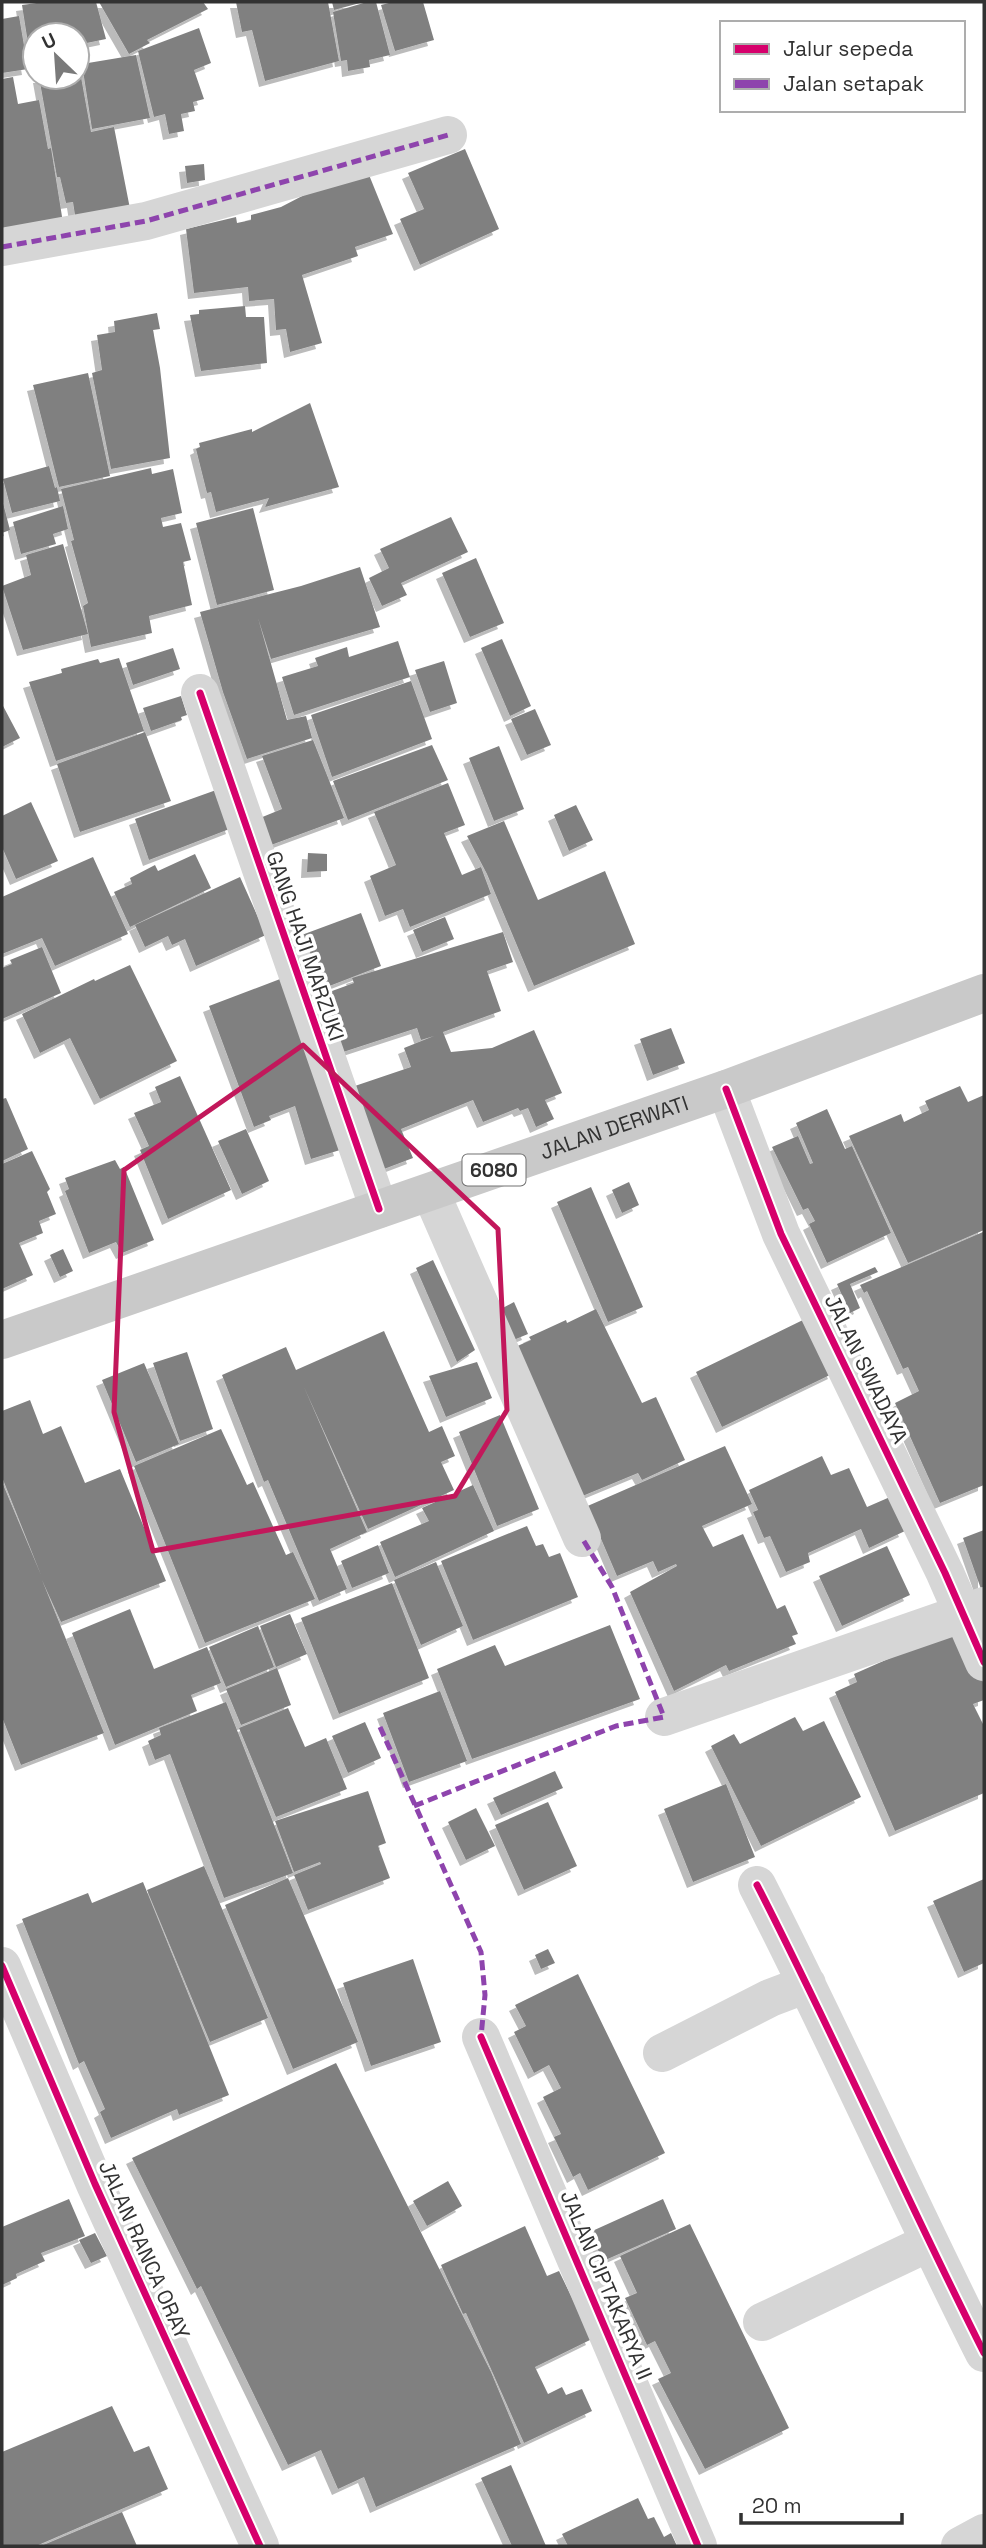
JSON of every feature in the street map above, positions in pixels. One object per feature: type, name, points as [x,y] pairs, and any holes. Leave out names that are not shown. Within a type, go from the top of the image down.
[{"type":"main road","name":"JALAN DERWATI","points":[[2,1340],[726,1089],[984,993]]},
{"type":"street","points":[[2,247],[146,221],[448,135]]},
{"type":"street","name":"GANG HAJI MARZUKI","points":[[200,693],[379,1209]]},
{"type":"street","name":"JALAN SWADAYA","points":[[726,1089],[781,1234],[974,1610],[984,1662]]},
{"type":"street","points":[[431,1193],[582,1538]]},
{"type":"street","points":[[664,1717],[974,1610]]},
{"type":"street","points":[[757,1885],[984,2353]]},
{"type":"street","name":"JALAN RANCA ORAY","points":[[2,1966],[94,2184],[260,2546]]},
{"type":"street","points":[[662,2053],[770,1998],[807,1984]]},
{"type":"street","name":"JALAN CIPTAKARYA II","points":[[481,2037],[698,2546]]},
{"type":"street","points":[[762,2322],[929,2243]]},
{"type":"street","points":[[960,2546],[984,2533]]},
{"type":"highlighted area","points":[[303,1045],[498,1229],[507,1410],[455,1496],[153,1551],[114,1412],[124,1170]]},
{"type":"building","points":[[44,2],[96,2],[106,39],[91,42],[91,21],[25,21],[22,5]]},
{"type":"building","points":[[99,2],[203,2],[208,9],[147,40],[150,43],[129,54]]},
{"type":"building","points":[[236,2],[328,2],[339,61],[265,81],[252,30],[242,32]]},
{"type":"building","points":[[332,2],[360,2],[360,3],[334,10]]},
{"type":"building","points":[[376,2],[390,55],[369,60],[370,67],[348,71],[347,60],[341,61],[333,12]]},
{"type":"building","points":[[393,2],[423,2],[434,40],[395,51],[381,5]]},
{"type":"building","points":[[19,16],[21,70],[2,73],[2,19]]},
{"type":"building","points":[[199,28],[211,63],[194,70],[204,99],[193,102],[195,111],[181,114],[184,131],[169,134],[165,114],[154,117],[138,51]]},
{"type":"building","points":[[136,55],[150,118],[92,129],[86,91],[91,91],[91,62]]},
{"type":"building","points":[[13,77],[18,104],[39,100],[48,149],[51,148],[64,229],[2,237],[2,79]]},
{"type":"building","points":[[42,91],[84,91],[91,132],[114,127],[132,219],[75,215],[73,202],[66,203],[60,177],[57,177]]},
{"type":"building","points":[[465,149],[499,229],[420,265],[400,219],[424,209],[408,173]]},
{"type":"building","points":[[204,164],[205,180],[187,183],[185,166]]},
{"type":"building","points":[[367,170],[393,234],[355,247],[358,256],[302,275],[322,343],[290,352],[286,329],[276,330],[274,299],[249,301],[248,287],[194,293],[186,229],[236,217],[237,223],[251,220],[251,215],[281,207],[333,180]]},
{"type":"building","points":[[245,306],[246,317],[264,317],[267,363],[201,371],[190,315],[199,314],[199,310]]},
{"type":"building","points":[[157,313],[160,329],[153,330],[170,458],[111,469],[92,373],[102,370],[97,335],[115,332],[114,321]]},
{"type":"building","points":[[88,373],[110,476],[59,487],[33,385]]},
{"type":"building","points":[[310,403],[339,487],[265,507],[269,498],[216,512],[211,492],[207,493],[196,449],[200,447],[199,443],[252,429],[252,432]]},
{"type":"building","points":[[49,466],[60,501],[12,513],[3,479]]},
{"type":"building","points":[[151,468],[152,474],[173,469],[182,513],[161,518],[163,527],[181,523],[191,560],[183,562],[192,605],[149,616],[152,633],[91,647],[83,606],[88,603],[71,541],[74,540],[61,489]]},
{"type":"building","points":[[2,504],[10,530],[2,533]]},
{"type":"building","points":[[63,506],[68,529],[53,534],[56,544],[21,554],[13,522]]},
{"type":"building","points":[[253,508],[274,590],[217,605],[196,523]]},
{"type":"building","points":[[451,517],[468,552],[401,583],[407,595],[382,606],[369,578],[389,568],[380,549]]},
{"type":"building","points":[[63,544],[88,634],[23,650],[2,586],[31,575],[26,555]]},
{"type":"building","points":[[476,558],[504,623],[470,637],[442,573]]},
{"type":"building","points":[[360,567],[380,627],[271,659],[258,618],[287,720],[306,716],[312,738],[247,759],[223,692],[200,612],[301,586]]},
{"type":"building","points":[[502,639],[531,706],[510,716],[481,648]]},
{"type":"building","points":[[398,641],[410,677],[294,715],[282,677],[318,666],[315,658],[347,647],[349,657]]},
{"type":"building","points":[[173,648],[180,669],[133,685],[126,663]]},
{"type":"building","points":[[119,658],[144,731],[56,761],[29,682],[62,673],[61,669],[98,659],[100,663]]},
{"type":"building","points":[[444,661],[457,703],[430,712],[415,670]]},
{"type":"building","points":[[411,681],[432,739],[332,777],[311,715]]},
{"type":"building","points":[[181,696],[187,715],[181,717],[182,720],[151,731],[143,708]]},
{"type":"building","points":[[2,704],[20,738],[2,747]]},
{"type":"building","points":[[535,709],[551,745],[527,755],[511,719]]},
{"type":"building","points":[[145,732],[171,801],[80,832],[57,764]]},
{"type":"building","points":[[313,740],[344,818],[271,845],[260,818],[282,809],[262,756]]},
{"type":"building","points":[[432,745],[448,780],[348,820],[333,781]]},
{"type":"building","points":[[499,746],[524,809],[494,821],[469,758]]},
{"type":"building","points":[[448,783],[465,825],[444,833],[462,875],[481,867],[491,894],[410,927],[403,909],[385,916],[370,876],[396,865],[374,812]]},
{"type":"building","points":[[219,789],[232,828],[149,860],[135,819]]},
{"type":"building","points":[[31,802],[58,861],[16,879],[2,847],[2,816]]},
{"type":"building","points":[[576,805],[593,840],[569,851],[554,815]]},
{"type":"building","points":[[504,821],[538,900],[605,871],[635,944],[534,986],[487,874],[467,836]]},
{"type":"building","points":[[308,853],[327,854],[327,871],[307,872]]},
{"type":"building","points":[[195,854],[211,888],[130,927],[114,892],[132,884],[130,878],[155,865],[158,871]]},
{"type":"building","points":[[93,857],[128,934],[55,966],[42,938],[2,954],[2,897]]},
{"type":"building","points":[[240,877],[266,935],[196,966],[185,939],[172,945],[168,936],[145,947],[135,925]]},
{"type":"building","points":[[361,913],[381,966],[319,990],[299,936]]},
{"type":"building","points":[[445,917],[454,939],[422,952],[413,930]]},
{"type":"building","points":[[503,932],[513,962],[487,971],[501,1011],[443,1032],[451,1052],[492,1048],[534,1030],[562,1093],[545,1100],[554,1119],[536,1127],[528,1108],[520,1111],[518,1108],[483,1122],[473,1100],[401,1129],[413,1158],[376,1172],[346,1089],[411,1067],[404,1048],[434,1036],[421,1040],[417,1028],[340,1053],[321,995],[354,983],[352,978]]},
{"type":"building","points":[[42,947],[61,993],[2,1019],[2,968],[12,964],[10,960]]},
{"type":"building","points":[[130,965],[177,1061],[100,1099],[70,1038],[40,1053],[22,1014],[94,979],[95,981]]},
{"type":"building","points":[[288,976],[340,1150],[311,1159],[295,1106],[269,1116],[271,1120],[254,1127],[209,1006]]},
{"type":"building","points":[[671,1028],[685,1063],[653,1075],[640,1039]]},
{"type":"building","points":[[180,1076],[231,1190],[168,1219],[140,1150],[149,1146],[134,1113],[161,1102],[155,1087]]},
{"type":"building","points":[[960,1086],[968,1102],[984,1095],[984,1230],[908,1263],[849,1136],[901,1114],[904,1122],[929,1110],[925,1101]]},
{"type":"building","points":[[6,1098],[28,1149],[2,1161],[2,1099]]},
{"type":"building","points":[[827,1109],[845,1149],[852,1146],[891,1233],[827,1263],[809,1224],[815,1221],[808,1208],[803,1210],[772,1147],[798,1136],[810,1164],[813,1163],[796,1123]]},
{"type":"building","points":[[246,1129],[269,1181],[242,1194],[218,1141]]},
{"type":"building","points":[[32,1151],[50,1189],[47,1192],[56,1214],[39,1221],[43,1233],[19,1243],[33,1275],[2,1289],[2,1164]]},
{"type":"building","points":[[115,1160],[120,1169],[124,1167],[154,1240],[122,1253],[116,1242],[89,1253],[65,1191],[69,1189],[65,1178]]},
{"type":"building","points":[[629,1182],[639,1205],[622,1213],[612,1190]]},
{"type":"building","points":[[591,1187],[643,1307],[608,1322],[557,1202]]},
{"type":"building","points":[[983,1232],[984,1485],[940,1503],[895,1403],[919,1391],[908,1367],[903,1369],[867,1291],[864,1293],[860,1285]]},
{"type":"building","points":[[63,1249],[73,1271],[60,1277],[50,1255]]},
{"type":"building","points":[[433,1260],[475,1350],[457,1362],[416,1268]]},
{"type":"building","points":[[875,1267],[878,1272],[850,1284],[860,1308],[850,1313],[837,1284]]},
{"type":"building","points":[[514,1302],[528,1334],[511,1341],[497,1311]]},
{"type":"building","points":[[596,1309],[642,1403],[656,1397],[685,1460],[642,1480],[638,1473],[580,1497],[513,1348],[531,1340],[529,1337]]},
{"type":"building","points":[[807,1318],[834,1373],[722,1427],[696,1372]]},
{"type":"building","points":[[384,1331],[429,1432],[442,1426],[455,1456],[441,1462],[454,1490],[368,1529],[304,1387],[367,1532],[330,1549],[347,1589],[319,1601],[268,1480],[264,1482],[222,1375],[286,1347],[296,1370]]},
{"type":"building","points":[[187,1352],[213,1429],[180,1441],[153,1363]]},
{"type":"building","points":[[477,1362],[492,1398],[446,1417],[429,1376]]},
{"type":"building","points":[[144,1363],[179,1444],[136,1462],[102,1380]]},
{"type":"building","points":[[30,1400],[43,1434],[61,1426],[85,1483],[120,1469],[166,1581],[61,1622],[42,1580],[104,1733],[21,1765],[2,1717],[2,1482],[41,1575],[2,1477],[2,1411]]},
{"type":"building","points":[[500,1415],[539,1509],[497,1526],[459,1432]]},
{"type":"building","points":[[221,1429],[247,1485],[253,1482],[286,1555],[293,1552],[315,1599],[205,1643],[134,1466]]},
{"type":"building","points":[[725,1446],[752,1504],[702,1526],[713,1547],[743,1534],[777,1609],[785,1605],[798,1634],[792,1636],[796,1644],[729,1671],[726,1665],[674,1691],[630,1592],[677,1566],[676,1564],[658,1572],[653,1561],[617,1576],[599,1534],[583,1508]]},
{"type":"building","points":[[822,1456],[831,1475],[849,1468],[867,1507],[890,1497],[905,1531],[869,1548],[861,1529],[808,1553],[810,1562],[786,1572],[770,1536],[764,1538],[753,1512],[758,1510],[749,1490]]},
{"type":"building","points":[[473,1485],[494,1531],[395,1577],[380,1542],[429,1521],[422,1508]]},
{"type":"building","points":[[527,1526],[536,1546],[543,1544],[549,1557],[560,1553],[578,1597],[473,1640],[441,1561]]},
{"type":"building","points":[[984,1530],[984,1587],[981,1589],[963,1538]]},
{"type":"building","points":[[378,1545],[389,1573],[352,1588],[341,1561]]},
{"type":"building","points":[[887,1546],[910,1595],[842,1626],[819,1576]]},
{"type":"building","points":[[436,1562],[463,1626],[421,1645],[394,1580]]},
{"type":"building","points":[[392,1583],[429,1678],[339,1714],[301,1618]]},
{"type":"building","points":[[130,1609],[154,1669],[207,1647],[221,1683],[191,1695],[197,1711],[115,1745],[72,1633]]},
{"type":"building","points":[[290,1614],[307,1654],[276,1667],[260,1626]]},
{"type":"building","points":[[610,1625],[640,1699],[472,1759],[437,1669],[495,1645],[505,1666]]},
{"type":"building","points":[[258,1626],[274,1667],[226,1687],[209,1647]]},
{"type":"building","points":[[958,1628],[984,1684],[984,1700],[973,1704],[984,1726],[984,1793],[895,1831],[835,1692],[857,1682],[854,1674]]},
{"type":"building","points":[[277,1668],[291,1705],[241,1725],[226,1689]]},
{"type":"building","points":[[440,1691],[467,1761],[409,1782],[383,1713]]},
{"type":"building","points":[[226,1702],[293,1873],[224,1898],[170,1754],[155,1760],[148,1741],[161,1735],[159,1728]]},
{"type":"building","points":[[288,1708],[305,1747],[326,1738],[347,1789],[276,1817],[239,1728]]},
{"type":"building","points":[[795,1717],[803,1731],[824,1721],[861,1797],[761,1846],[711,1746],[734,1734],[740,1744]]},
{"type":"building","points":[[365,1722],[381,1758],[348,1773],[332,1736]]},
{"type":"building","points":[[555,1771],[563,1788],[501,1815],[493,1798]]},
{"type":"building","points":[[726,1784],[755,1857],[693,1882],[664,1809]]},
{"type":"building","points":[[368,1791],[386,1843],[378,1846],[390,1878],[308,1910],[294,1875],[321,1864],[320,1862],[294,1872],[275,1821]]},
{"type":"building","points":[[548,1802],[577,1866],[524,1890],[495,1825]]},
{"type":"building","points":[[476,1808],[495,1846],[466,1860],[448,1822]]},
{"type":"building","points":[[204,1866],[268,2018],[210,2042],[147,1890]]},
{"type":"building","points":[[288,1878],[358,2042],[293,2069],[225,1905]]},
{"type":"building","points":[[984,1879],[984,1963],[964,1972],[933,1901]]},
{"type":"building","points":[[143,1882],[229,2095],[179,2115],[177,2109],[111,2138],[100,2112],[105,2109],[84,2061],[79,2064],[22,1919],[88,1893],[92,1903]]},
{"type":"building","points":[[548,1949],[555,1963],[541,1969],[535,1955]]},
{"type":"building","points":[[413,1959],[441,2042],[371,2066],[343,1983]]},
{"type":"building","points":[[578,1974],[665,2153],[588,2190],[580,2173],[573,2177],[554,2137],[561,2134],[543,2097],[561,2088],[549,2065],[534,2073],[514,2032],[526,2026],[515,2005]]},
{"type":"building","points":[[336,2063],[491,2372],[521,2444],[376,2507],[364,2477],[338,2489],[321,2450],[288,2465],[201,2286],[197,2289],[132,2158]]},
{"type":"building","points":[[448,2181],[462,2206],[427,2226],[413,2201]]},
{"type":"building","points":[[69,2199],[85,2236],[41,2253],[45,2261],[16,2274],[17,2278],[2,2285],[2,2227]]},
{"type":"building","points":[[663,2199],[676,2229],[603,2261],[590,2232]]},
{"type":"building","points":[[690,2224],[789,2428],[705,2469],[658,2379],[671,2373],[655,2341],[647,2345],[625,2298],[637,2293],[620,2256]]},
{"type":"building","points":[[525,2226],[547,2276],[559,2271],[592,2339],[535,2367],[548,2394],[562,2387],[566,2395],[582,2389],[592,2411],[524,2443],[466,2313],[463,2314],[441,2265]]},
{"type":"building","points":[[95,2233],[107,2256],[91,2263],[79,2240]]},
{"type":"building","points":[[112,2406],[134,2452],[149,2446],[168,2489],[36,2546],[2,2546],[2,2452]]},
{"type":"building","points":[[511,2465],[546,2546],[512,2546],[481,2478]]},
{"type":"building","points":[[638,2498],[648,2519],[654,2517],[664,2537],[671,2533],[677,2546],[568,2546],[562,2534]]},
{"type":"building","points":[[122,2512],[137,2546],[41,2546]]},
{"type":"marked path","points":[[2,247],[146,221],[448,135]]},
{"type":"marked path","points":[[414,1806],[616,1726],[664,1717],[612,1587],[582,1538]]},
{"type":"marked path","points":[[380,1727],[481,1952],[485,1995],[481,2037]]},
{"type":"cycle path","points":[[200,693],[379,1209]]},
{"type":"cycle path","points":[[726,1089],[781,1234],[945,1573],[984,1662]]},
{"type":"cycle path","points":[[757,1885],[984,2353]]},
{"type":"cycle path","points":[[2,1966],[95,2184],[260,2546]]},
{"type":"cycle path","points":[[481,2037],[698,2546]]}]
